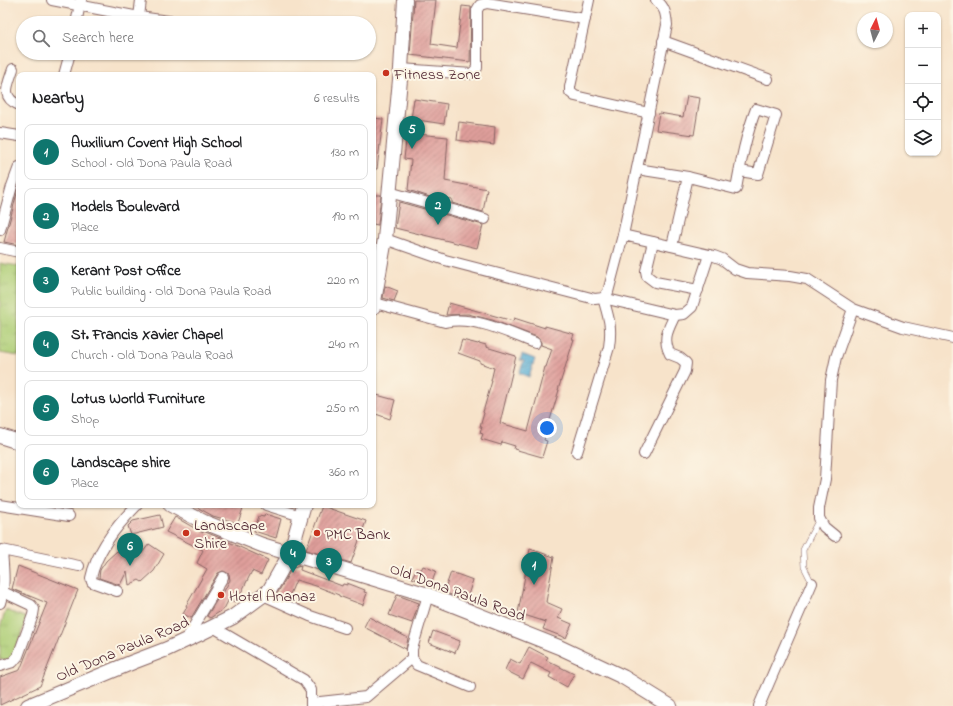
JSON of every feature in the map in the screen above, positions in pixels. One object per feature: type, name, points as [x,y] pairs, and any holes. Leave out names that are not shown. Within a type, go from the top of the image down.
[{"type":"main road","points":[[376,293],[385,239],[401,70],[405,0]]},
{"type":"main road","points":[[0,436],[16,441]]},
{"type":"main road","points":[[177,508],[204,522],[262,545],[290,554],[303,510]]},
{"type":"main road","name":"Old Dona Paula Road","points":[[28,706],[185,641],[232,617],[269,590],[290,554],[428,595],[588,660],[623,677],[670,706]]},
{"type":"street","points":[[52,0],[81,3],[135,16]]},
{"type":"street","points":[[139,16],[141,0]]},
{"type":"street","points":[[589,0],[570,92],[575,96],[649,113]]},
{"type":"street","points":[[603,298],[608,292],[623,235],[667,25],[666,14],[662,5],[656,0]]},
{"type":"street","points":[[78,16],[81,3]]},
{"type":"street","points":[[401,70],[472,74],[477,68],[477,10],[480,5],[487,3],[585,19]]},
{"type":"street","points":[[663,41],[768,79]]},
{"type":"street","points":[[65,72],[68,60]]},
{"type":"street","points":[[12,69],[6,93],[7,98],[16,104]]},
{"type":"street","points":[[637,169],[688,177],[736,189],[749,127],[756,109],[776,115],[758,174],[740,171]]},
{"type":"street","points":[[0,133],[16,136]]},
{"type":"street","points":[[672,246],[688,177]]},
{"type":"street","points":[[0,230],[15,186]]},
{"type":"street","points":[[389,192],[485,219]]},
{"type":"street","points":[[623,235],[709,255],[722,259],[735,269],[747,273],[790,276],[807,279],[853,309],[903,327],[953,338]]},
{"type":"street","points":[[385,239],[445,260],[595,299],[603,298],[675,315],[684,314],[692,307],[709,255]]},
{"type":"street","points":[[653,242],[646,271],[647,276],[655,282],[698,290]]},
{"type":"street","points":[[0,248],[16,251]]},
{"type":"street","points":[[577,452],[609,347],[611,330],[609,317],[603,298]]},
{"type":"street","points":[[376,305],[446,322],[466,320],[491,327],[535,343]]},
{"type":"street","points":[[835,536],[824,527],[819,518],[819,508],[825,480],[830,380],[853,309]]},
{"type":"street","points":[[644,454],[686,370],[686,363],[680,358],[670,354],[666,345],[666,332],[675,315]]},
{"type":"street","points":[[0,505],[16,508]]},
{"type":"street","points":[[19,508],[69,516]]},
{"type":"street","points":[[117,591],[92,582],[91,578],[105,545],[116,527],[134,508]]},
{"type":"street","points":[[288,508],[303,510]]},
{"type":"street","points":[[0,603],[4,582],[1,549],[79,566]]},
{"type":"street","points":[[185,641],[223,577]]},
{"type":"street","points":[[759,706],[812,583]]},
{"type":"street","points":[[0,666],[13,662],[18,656],[34,609],[31,605],[3,592]]},
{"type":"street","points":[[263,595],[310,616],[345,628]]},
{"type":"street","points":[[428,595],[412,649],[412,658],[417,665],[470,688]]},
{"type":"street","points":[[213,627],[304,680],[310,690],[311,705],[366,697],[412,658]]},
{"type":"lane","points":[[812,583],[804,567],[803,550],[819,518]]},
{"type":"green space","points":[[0,263],[16,266],[16,356],[0,353]]},
{"type":"green space","points":[[6,610],[27,618],[14,657],[6,661],[0,659],[0,627]]},
{"type":"water","points":[[522,354],[535,359],[529,377],[519,373],[524,361],[520,360]]},
{"type":"building","points":[[414,0],[436,0],[431,44],[457,48],[462,6],[471,7],[470,62],[410,55]]},
{"type":"building","points":[[687,96],[700,98],[694,135],[656,130],[659,113],[683,117]]},
{"type":"building","points":[[414,99],[447,104],[444,124],[411,119]]},
{"type":"building","points":[[376,118],[383,119],[376,169]]},
{"type":"building","points":[[459,122],[495,127],[494,145],[457,140]]},
{"type":"building","points":[[407,133],[448,137],[445,181],[487,189],[483,212],[452,203],[452,199],[430,197],[408,190],[411,160],[404,159]]},
{"type":"building","points":[[376,195],[381,195],[378,225],[376,225]]},
{"type":"building","points":[[16,197],[16,244],[4,242]]},
{"type":"building","points":[[399,202],[483,225],[477,248],[395,228]]},
{"type":"building","points":[[385,286],[398,291],[394,301],[383,298]]},
{"type":"building","points":[[449,303],[513,321],[514,318],[545,328],[545,326],[574,334],[572,339],[574,339],[544,440],[547,441],[542,457],[514,449],[515,446],[502,442],[501,445],[481,439],[483,434],[480,433],[482,427],[480,427],[494,368],[458,353],[462,340],[486,345],[486,347],[516,356],[500,423],[528,431],[545,367],[552,349],[541,345],[541,342],[537,337],[492,320],[468,314],[446,315]]},
{"type":"building","points":[[376,395],[395,400],[390,419],[376,414]]},
{"type":"building","points":[[198,508],[243,508],[238,523],[213,516]]},
{"type":"building","points":[[321,508],[328,508],[366,521],[351,563],[306,550]]},
{"type":"building","points":[[265,514],[281,519],[276,538],[254,531],[259,516],[264,517]]},
{"type":"building","name":"Landscape Shire","points":[[160,515],[163,527],[131,535],[128,526],[133,521]]},
{"type":"building","points":[[175,517],[203,533],[203,531],[268,560],[261,575],[252,571],[237,601],[236,600],[235,602],[229,599],[224,609],[210,618],[207,616],[218,598],[220,599],[230,580],[229,574],[223,571],[218,573],[191,618],[183,614],[207,569],[197,563],[203,550],[166,532]]},
{"type":"building","name":"Landscape Shire","points":[[149,544],[164,554],[154,571],[142,582],[139,580],[129,585],[127,571],[120,585],[99,578],[100,570],[106,561],[117,551],[131,560],[140,556]]},
{"type":"building","points":[[530,549],[554,557],[546,602],[562,609],[558,618],[572,624],[566,638],[543,629],[546,622],[518,613]]},
{"type":"building","points":[[18,566],[78,590],[40,686],[0,705],[0,677],[20,670],[47,603],[12,589]]},
{"type":"building","points":[[301,566],[300,570],[342,586],[343,584],[347,585],[347,583],[365,590],[364,592],[367,593],[363,605],[316,586],[296,580],[288,599],[277,594],[292,568]]},
{"type":"building","points":[[423,566],[436,571],[431,585],[412,578],[416,569],[421,570]]},
{"type":"building","points":[[451,572],[473,580],[466,601],[444,592]]},
{"type":"building","points":[[397,595],[419,603],[412,623],[389,615]]},
{"type":"building","points":[[369,617],[408,638],[406,649],[364,627]]},
{"type":"building","points":[[433,631],[460,641],[455,653],[429,643]]},
{"type":"building","points":[[529,647],[548,657],[546,660],[574,674],[567,687],[549,677],[551,673],[531,663],[523,679],[505,670],[510,659],[520,664]]},
{"type":"place","name":"Fitness Zone","points":[[386,73]]},
{"type":"place","name":"Lotus World Furniture","points":[[412,149]]},
{"type":"place","name":"Models Boulevard","points":[[438,225]]},
{"type":"place","name":"Landscape Shire","points":[[186,533]]},
{"type":"place","name":"PMC Bank","points":[[317,533]]},
{"type":"place","name":"Landscape shire","points":[[130,566]]},
{"type":"place","name":"St. Francis Xavier Chapel","points":[[293,573]]},
{"type":"place","name":"Kerant Post Office","points":[[329,581]]},
{"type":"place","name":"Auxilium Covent High School","points":[[534,585]]},
{"type":"place","name":"Hotel Ananaz","points":[[221,595]]}]
